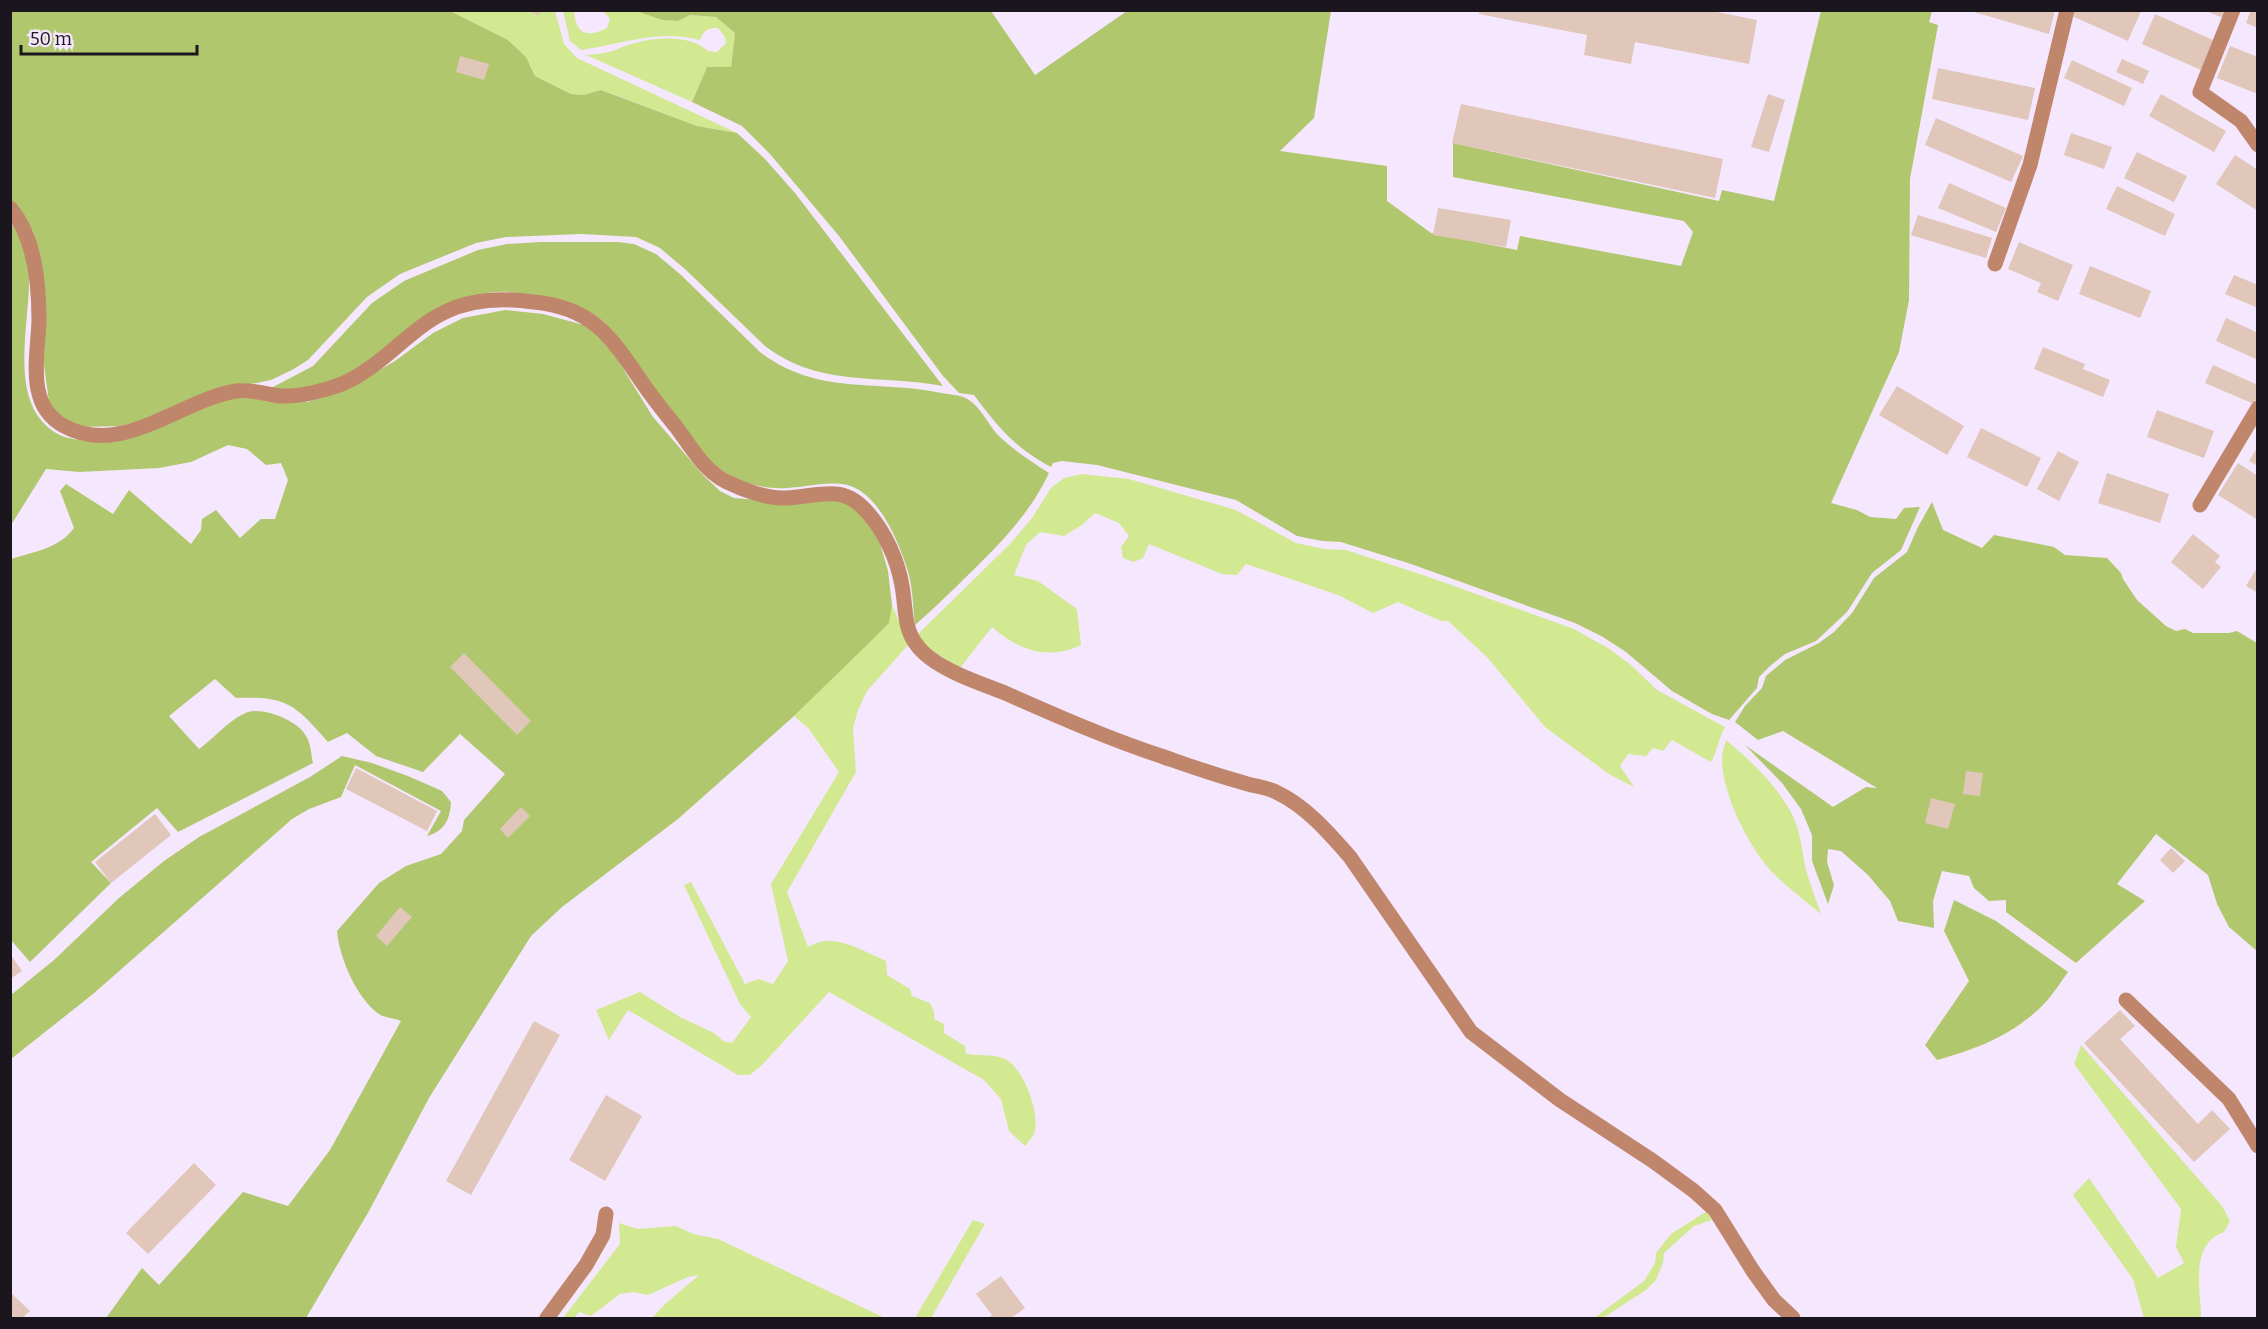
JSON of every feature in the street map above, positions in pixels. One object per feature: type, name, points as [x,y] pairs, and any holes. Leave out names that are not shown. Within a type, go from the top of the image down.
[{"type":"street","points":[[1995,264],[2030,165],[2067,10]]},
{"type":"street","points":[[2233,10],[2200,92],[2241,121],[2258,145]]},
{"type":"street","points":[[10,208],[16,214],[28,238],[33,257],[39,318],[36,377],[39,398],[46,414],[61,425],[77,432],[115,434],[137,429],[214,396],[242,390],[287,396],[341,384],[369,370],[445,312],[478,302],[506,300],[538,302],[572,309],[601,328],[617,346],[696,458],[722,480],[781,499],[811,494],[843,493],[865,509],[881,530],[893,556],[902,585],[904,612],[911,636],[925,654],[971,679],[1074,724],[1169,759],[1275,791],[1307,813],[1350,857],[1471,1032],[1560,1100],[1694,1191],[1715,1210],[1753,1271],[1774,1300],[1792,1318]]},
{"type":"street","points":[[2200,505],[2258,408]]},
{"type":"street","points":[[2126,1000],[2229,1099],[2258,1146]]},
{"type":"street","points":[[547,1318],[586,1265],[603,1235],[606,1214]]},
{"type":"green space","points":[[10,11],[450,11],[508,40],[526,57],[535,76],[571,94],[584,95],[601,90],[697,126],[737,133],[765,159],[795,193],[943,386],[829,374],[786,359],[765,346],[660,248],[636,237],[581,234],[506,237],[476,243],[400,274],[367,297],[308,360],[271,380],[241,386],[120,426],[79,427],[50,409],[42,351],[40,258],[33,232],[23,214],[11,200]]},
{"type":"green space","points":[[450,11],[555,11],[564,44],[577,58],[737,133],[697,126],[602,90],[584,95],[571,94],[535,76],[526,57],[508,40]]},
{"type":"green space","points":[[563,11],[574,11],[580,29],[588,33],[607,28],[610,19],[603,11],[636,11],[662,20],[678,21],[690,15],[716,17],[735,33],[731,67],[707,67],[692,102],[586,55],[606,53],[640,42],[671,38],[692,42],[708,51],[717,52],[726,43],[725,37],[718,28],[707,30],[700,40],[669,36],[655,37],[581,50],[570,41]]},
{"type":"green space","points":[[636,11],[991,11],[1035,75],[1127,11],[1331,11],[1314,118],[1280,151],[1387,166],[1387,201],[1431,233],[1517,250],[1520,236],[1681,266],[1693,232],[1684,221],[1453,177],[1453,143],[1719,201],[1722,190],[1774,201],[1821,11],[1932,11],[1929,22],[1938,25],[1910,179],[1909,300],[1899,352],[1831,503],[1857,510],[1870,517],[1896,519],[1904,508],[1920,507],[1901,550],[1872,573],[1847,612],[1816,641],[1785,654],[1770,666],[1759,677],[1757,688],[1729,720],[1712,714],[1672,691],[1626,652],[1575,623],[1411,564],[1341,542],[1297,536],[1236,500],[1097,465],[1062,461],[1053,463],[1051,467],[1038,460],[1008,436],[974,395],[959,393],[943,376],[839,236],[770,154],[742,126],[692,102],[707,67],[731,67],[735,33],[716,17],[690,15],[678,21],[662,20]]},
{"type":"green space","points":[[10,221],[21,242],[29,273],[24,367],[27,388],[33,408],[45,424],[67,438],[84,441],[233,395],[307,402],[364,379],[395,361],[433,333],[463,318],[505,310],[543,314],[584,325],[601,333],[653,417],[720,491],[734,498],[771,501],[829,495],[863,512],[879,540],[888,571],[892,605],[889,623],[794,716],[678,819],[562,907],[531,936],[429,1098],[369,1211],[306,1318],[106,1318],[142,1268],[159,1285],[243,1192],[288,1206],[330,1150],[401,1021],[379,1014],[363,998],[345,965],[337,931],[379,883],[406,866],[441,854],[462,831],[464,820],[505,774],[460,734],[423,772],[376,756],[347,733],[328,742],[307,719],[289,705],[268,699],[236,698],[215,679],[169,716],[199,749],[241,715],[255,711],[272,713],[289,720],[302,730],[309,742],[313,763],[178,832],[157,808],[91,862],[111,883],[30,962],[10,939],[11,559],[54,545],[74,528],[60,491],[66,484],[113,514],[129,490],[191,544],[201,530],[202,519],[216,510],[240,538],[261,519],[275,519],[288,480],[281,463],[266,465],[247,449],[228,445],[191,462],[159,468],[79,472],[46,469],[11,525]]},
{"type":"green space","points":[[618,242],[634,244],[656,254],[681,275],[760,352],[781,366],[802,375],[845,384],[912,389],[963,397],[974,404],[1006,442],[1049,473],[1031,505],[1008,534],[915,625],[910,581],[905,562],[886,519],[877,506],[855,488],[842,484],[774,488],[751,484],[729,475],[700,453],[605,323],[574,305],[558,300],[508,292],[478,295],[438,313],[362,367],[336,382],[305,388],[264,389],[273,387],[313,366],[372,303],[404,281],[478,250],[507,244]]},
{"type":"green space","points":[[1082,474],[1129,479],[1236,510],[1296,543],[1324,549],[1346,550],[1574,629],[1608,648],[1631,665],[1657,690],[1725,727],[1713,758],[1711,762],[1672,740],[1663,751],[1653,748],[1646,756],[1628,754],[1620,766],[1634,787],[1609,774],[1545,727],[1487,657],[1448,621],[1441,621],[1398,602],[1373,613],[1338,595],[1246,564],[1237,575],[1222,574],[1149,544],[1143,558],[1134,562],[1123,558],[1121,547],[1129,536],[1119,523],[1095,513],[1082,525],[1064,536],[1040,532],[1026,545],[1014,575],[1038,581],[1077,609],[1081,645],[1057,652],[1034,651],[1012,642],[992,627],[960,668],[922,642],[918,634],[1010,544],[1032,518],[1051,488],[1064,478]]},
{"type":"green space","points":[[1932,502],[1943,530],[1982,548],[1994,535],[2054,547],[2065,555],[2107,558],[2121,573],[2137,600],[2166,626],[2176,631],[2185,629],[2193,633],[2237,631],[2257,643],[2257,951],[2229,927],[2217,904],[2208,875],[2156,834],[2117,884],[2145,901],[2076,963],[2006,912],[2006,900],[1989,901],[1974,888],[1969,876],[1942,871],[1933,901],[1934,928],[1898,921],[1890,901],[1868,875],[1841,851],[1828,849],[1827,862],[1834,885],[1828,904],[1812,861],[1812,835],[1801,809],[1782,783],[1745,745],[1833,807],[1866,787],[1877,788],[1783,731],[1758,740],[1735,722],[1745,706],[1762,688],[1766,676],[1785,660],[1819,643],[1834,632],[1852,613],[1874,578],[1907,552]]},
{"type":"green space","points":[[892,605],[909,644],[867,691],[853,728],[856,772],[787,892],[808,947],[828,941],[838,942],[848,944],[886,961],[887,975],[910,989],[912,996],[930,1003],[934,1019],[944,1024],[944,1033],[965,1046],[966,1054],[1003,1058],[1017,1070],[1028,1090],[1036,1122],[1035,1131],[1025,1146],[1009,1131],[1001,1099],[984,1080],[829,992],[750,1075],[738,1075],[628,1010],[609,1040],[596,1010],[640,992],[680,1017],[714,1033],[723,1041],[732,1043],[751,1017],[740,1004],[684,885],[691,882],[745,984],[758,979],[773,984],[788,961],[771,884],[839,772],[809,729],[794,716],[888,623]]},
{"type":"green space","points":[[1726,740],[1763,775],[1787,805],[1796,822],[1808,876],[1821,914],[1775,875],[1748,838],[1733,807],[1724,777],[1722,757]]},
{"type":"green space","points":[[342,756],[372,763],[442,791],[451,802],[445,824],[438,831],[427,836],[441,811],[355,765],[341,797],[309,809],[292,819],[93,994],[11,1059],[11,995],[54,960],[119,898],[164,861],[199,837],[310,777]]},
{"type":"green space","points":[[1954,900],[1996,921],[2068,972],[2053,994],[2019,1025],[1980,1046],[1937,1060],[1925,1045],[1969,981],[1944,931]]},
{"type":"green space","points":[[2081,1045],[2222,1206],[2230,1221],[2224,1232],[2213,1238],[2201,1257],[2199,1282],[2201,1318],[2144,1318],[2133,1279],[2073,1195],[2089,1178],[2158,1278],[2184,1263],[2176,1247],[2181,1209],[2074,1064]]},
{"type":"green space","points":[[1707,1211],[1712,1220],[1694,1226],[1664,1253],[1663,1263],[1656,1280],[1646,1290],[1603,1318],[1594,1318],[1644,1281],[1655,1263],[1656,1253],[1671,1234]]},
{"type":"green space","points":[[973,1220],[985,1224],[931,1318],[915,1318]]},
{"type":"green space","points":[[619,1223],[638,1229],[676,1226],[693,1234],[718,1239],[885,1318],[652,1318],[699,1275],[688,1277],[648,1295],[633,1292],[620,1294],[591,1316],[579,1312],[574,1318],[563,1318],[620,1244]]},
{"type":"building","points":[[529,10],[542,10],[538,16]]},
{"type":"building","points":[[1480,10],[1707,10],[1757,20],[1749,64],[1635,42],[1631,64],[1584,55],[1587,35],[1479,14]]},
{"type":"building","points":[[1967,10],[2055,10],[2049,34]]},
{"type":"building","points":[[2074,10],[2141,11],[2128,41],[2072,16]]},
{"type":"building","points":[[2204,10],[2226,10],[2223,18]]},
{"type":"building","points":[[2251,10],[2258,10],[2258,28],[2246,23]]},
{"type":"building","points":[[2155,14],[2213,40],[2201,70],[2142,44]]},
{"type":"building","points":[[2230,46],[2258,57],[2258,94],[2217,78]]},
{"type":"building","points":[[460,56],[489,64],[484,80],[456,72]]},
{"type":"building","points":[[2122,59],[2149,71],[2143,84],[2116,72]]},
{"type":"building","points":[[2072,60],[2132,88],[2124,106],[2064,78]]},
{"type":"building","points":[[1938,68],[2035,88],[2028,120],[1932,99]]},
{"type":"building","points":[[1768,94],[1785,100],[1769,152],[1751,147]]},
{"type":"building","points":[[2161,94],[2226,131],[2214,152],[2149,116]]},
{"type":"building","points":[[1461,104],[1723,159],[1715,198],[1452,143]]},
{"type":"building","points":[[1936,118],[2023,156],[2011,182],[1925,145]]},
{"type":"building","points":[[2071,133],[2112,147],[2104,169],[2064,155]]},
{"type":"building","points":[[2137,152],[2187,176],[2174,202],[2124,178]]},
{"type":"building","points":[[2235,155],[2258,170],[2258,211],[2216,184]]},
{"type":"building","points":[[1949,183],[2006,208],[1996,232],[1938,208]]},
{"type":"building","points":[[2117,186],[2175,214],[2165,236],[2106,209]]},
{"type":"building","points":[[1438,208],[1511,220],[1506,247],[1433,235]]},
{"type":"building","points":[[1918,215],[1992,238],[1986,258],[1911,235]]},
{"type":"building","points":[[2019,242],[2073,265],[2058,301],[2037,292],[2041,283],[2008,269]]},
{"type":"building","points":[[2090,266],[2151,291],[2140,318],[2079,294]]},
{"type":"building","points":[[2234,275],[2258,285],[2258,308],[2225,294]]},
{"type":"building","points":[[2226,318],[2258,333],[2258,360],[2216,341]]},
{"type":"building","points":[[2043,347],[2085,364],[2083,369],[2110,380],[2103,397],[2034,369]]},
{"type":"building","points":[[2213,365],[2258,385],[2258,395],[2254,404],[2205,383]]},
{"type":"building","points":[[1897,386],[1964,426],[1947,455],[1879,415]]},
{"type":"building","points":[[2157,410],[2214,431],[2204,458],[2147,437]]},
{"type":"building","points":[[1981,428],[2041,458],[2027,487],[1967,457]]},
{"type":"building","points":[[2258,446],[2258,466],[2249,461]]},
{"type":"building","points":[[2058,451],[2079,462],[2059,501],[2037,489]]},
{"type":"building","points":[[2238,463],[2258,476],[2258,520],[2218,495]]},
{"type":"building","points":[[2107,473],[2169,494],[2160,523],[2098,503]]},
{"type":"building","points":[[2193,534],[2220,556],[2215,562],[2221,567],[2203,589],[2171,562]]},
{"type":"building","points":[[2258,566],[2258,593],[2246,586]]},
{"type":"building","points":[[464,653],[531,721],[517,735],[450,667]]},
{"type":"building","points":[[356,768],[437,811],[427,831],[346,789]]},
{"type":"building","points":[[1966,771],[1983,773],[1980,796],[1963,794]]},
{"type":"building","points":[[1931,798],[1955,804],[1948,829],[1925,823]]},
{"type":"building","points":[[521,807],[530,816],[508,838],[500,829]]},
{"type":"building","points":[[155,814],[171,835],[111,883],[95,862]]},
{"type":"building","points":[[2171,848],[2185,861],[2173,873],[2160,860]]},
{"type":"building","points":[[400,907],[412,917],[387,946],[376,936]]},
{"type":"building","points":[[10,954],[22,971],[10,979]]},
{"type":"building","points":[[2120,1010],[2135,1026],[2120,1039],[2198,1124],[2212,1110],[2230,1129],[2194,1162],[2084,1043]]},
{"type":"building","points":[[534,1021],[560,1035],[471,1195],[446,1181]]},
{"type":"building","points":[[606,1095],[642,1116],[605,1181],[569,1160]]},
{"type":"building","points":[[194,1163],[216,1185],[148,1254],[126,1233]]},
{"type":"building","points":[[1001,1276],[1025,1308],[1011,1318],[988,1318],[992,1315],[976,1294]]},
{"type":"building","points":[[10,1292],[30,1311],[22,1318],[10,1316]]}]
